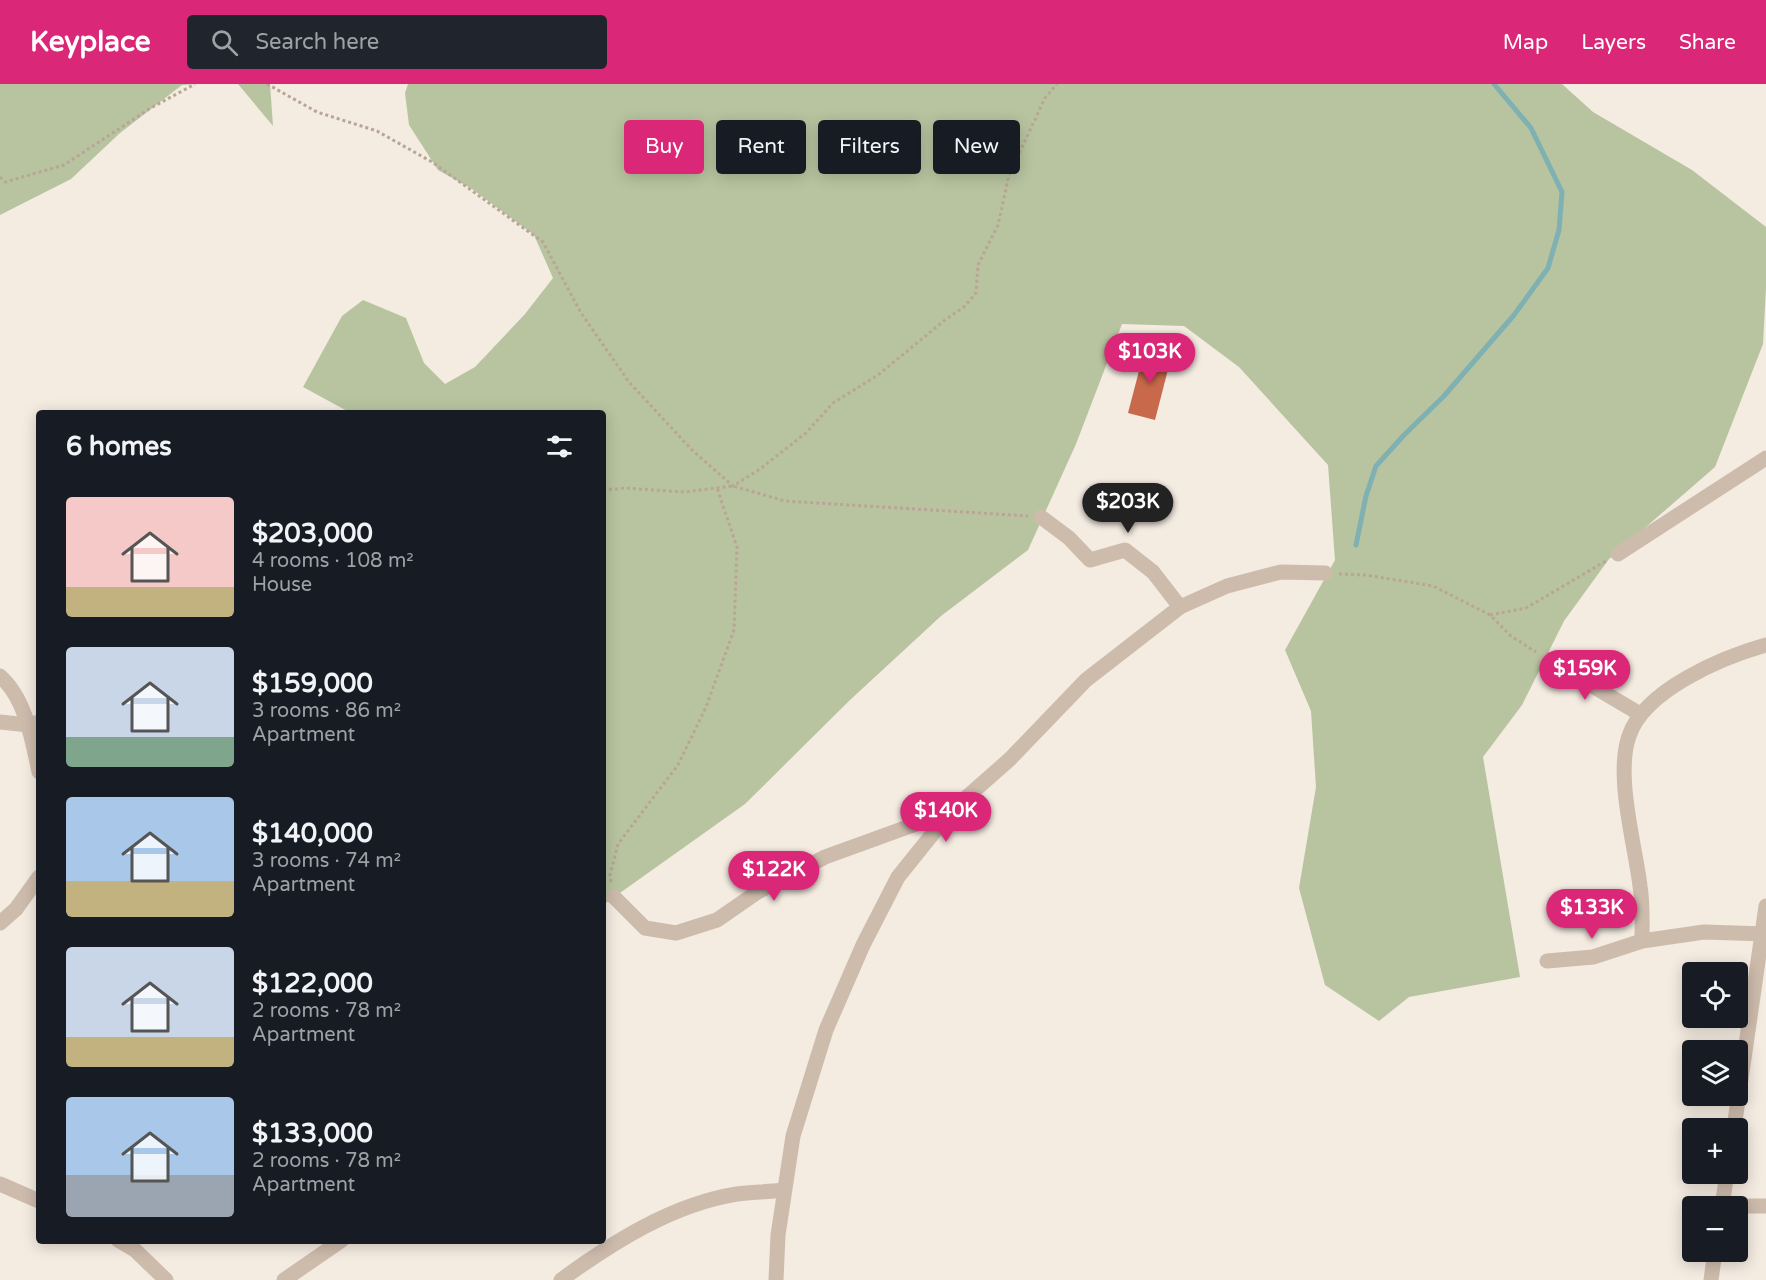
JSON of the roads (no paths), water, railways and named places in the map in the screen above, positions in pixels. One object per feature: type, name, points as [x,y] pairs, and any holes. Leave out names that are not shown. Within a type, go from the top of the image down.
[{"type":"street","points":[[1618,554],[1766,458]]},
{"type":"street","points":[[1041,517],[1069,538],[1090,560],[1125,550],[1153,572],[1180,607]]},
{"type":"street","points":[[776,1280],[783,1190],[793,1136],[826,1029],[898,877],[951,811],[1010,759],[1086,680],[1180,607],[1227,586],[1281,572],[1325,573]]},
{"type":"street","points":[[1642,941],[1641,889],[1623,761],[1629,735],[1640,714],[1666,691],[1705,669],[1766,645]]},
{"type":"street","points":[[1547,659],[1640,714]]},
{"type":"street","points":[[0,676],[34,724],[36,743]]},
{"type":"street","points":[[0,722],[34,724]]},
{"type":"street","points":[[614,897],[645,928],[676,933],[717,920],[756,892],[825,857],[951,811]]},
{"type":"street","points":[[0,923],[16,909],[36,880]]},
{"type":"street","points":[[1736,1118],[1765,933],[1766,906]]},
{"type":"street","points":[[1547,961],[1593,957],[1642,941],[1704,932],[1765,933]]},
{"type":"street","points":[[0,1184],[36,1200]]},
{"type":"street","points":[[561,1280],[604,1250],[647,1226],[691,1206],[736,1194],[783,1190]]},
{"type":"street","points":[[1748,1206],[1766,1206]]},
{"type":"street","points":[[125,1244],[135,1250],[166,1280]]},
{"type":"street","points":[[284,1280],[336,1244]]},
{"type":"street","points":[[1711,1280],[1713,1262]]},
{"type":"waterway","points":[[1356,545],[1366,496],[1376,466],[1444,396],[1514,315],[1548,268],[1559,230],[1562,192],[1531,128],[1494,84]]}]
